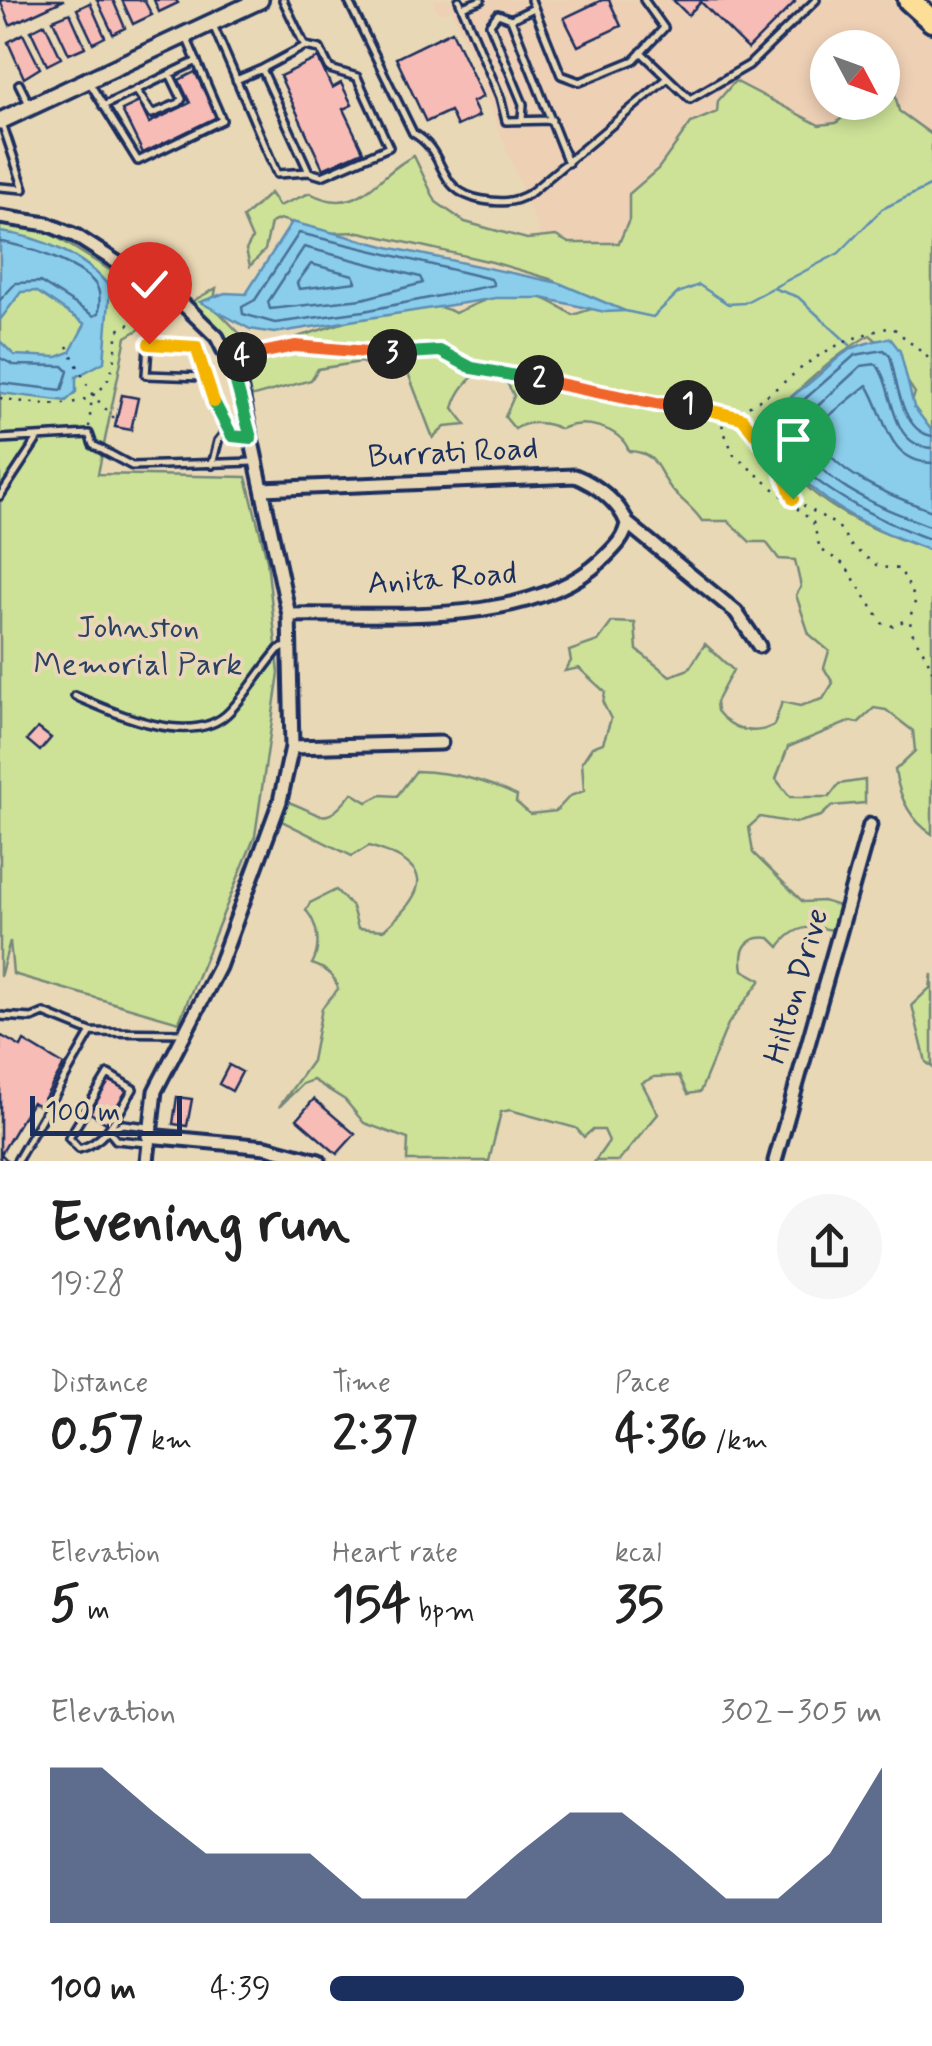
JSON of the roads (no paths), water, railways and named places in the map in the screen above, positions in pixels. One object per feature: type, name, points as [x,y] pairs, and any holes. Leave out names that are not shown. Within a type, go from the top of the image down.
[{"type":"highway","points":[[909,0],[932,21]]},
{"type":"main road","points":[[0,120],[212,22],[230,6],[260,0]]},
{"type":"street","points":[[0,218],[47,224],[144,278],[197,316],[230,360],[289,615],[292,747],[280,801],[248,893],[202,1004],[156,1091],[147,1161]]},
{"type":"street","name":"Burrati Road","points":[[262,488],[569,475],[592,484],[618,506],[627,523],[736,612],[759,646]]},
{"type":"street","name":"Anita Road","points":[[289,615],[450,611],[526,602],[552,594],[587,573],[618,544],[627,523]]},
{"type":"street","points":[[292,747],[440,743]]},
{"type":"street","name":"Hilton Drive","points":[[775,1161],[870,824]]},
{"type":"street","points":[[148,1135],[266,1146],[319,1161]]},
{"type":"lane","points":[[283,0],[305,46]]},
{"type":"lane","points":[[348,0],[414,133],[430,142],[453,189],[468,198],[517,200],[568,163],[668,78]]},
{"type":"lane","points":[[481,0],[462,3],[506,121],[512,124],[522,119],[552,120]]},
{"type":"lane","points":[[531,0],[561,75],[580,82],[634,60],[664,28],[644,0]]},
{"type":"lane","points":[[642,52],[690,99],[749,65],[816,0]]},
{"type":"lane","points":[[522,119],[526,112],[490,24],[498,14],[511,18],[534,8]]},
{"type":"lane","points":[[511,18],[568,163]]},
{"type":"lane","points":[[212,22],[236,80],[278,174],[310,172],[322,176],[389,146],[357,77],[330,69],[320,49],[305,46],[236,80]]},
{"type":"lane","points":[[88,80],[138,160],[222,120],[186,34]]},
{"type":"lane","points":[[102,106],[197,61]]},
{"type":"lane","points":[[262,69],[310,172]]},
{"type":"lane","points":[[136,90],[152,114],[179,103],[182,99],[170,74]]},
{"type":"lane","points":[[18,84],[30,106]]},
{"type":"lane","points":[[0,120],[24,189],[0,187]]},
{"type":"lane","points":[[203,377],[146,376],[148,346],[192,344],[227,430],[237,439],[251,438]]},
{"type":"lane","points":[[212,466],[218,441],[227,430]]},
{"type":"lane","points":[[0,439],[89,434],[93,446],[132,466],[256,462]]},
{"type":"lane","points":[[0,496],[38,438]]},
{"type":"lane","points":[[75,696],[132,721],[172,727],[205,726],[229,713],[279,649],[290,646]]},
{"type":"lane","points":[[0,1016],[32,1018],[44,1013],[63,1017],[91,1032],[186,1033]]},
{"type":"lane","points":[[17,1161],[91,1032]]},
{"type":"lane","points":[[108,1130],[134,1089],[108,1074],[69,1138],[79,1149],[92,1146],[108,1130],[122,1124],[148,1135]]},
{"type":"lane","points":[[108,1130],[116,1140],[148,1135]]},
{"type":"lane","points":[[263,1161],[266,1146]]},
{"type":"water","points":[[292,222],[392,248],[559,283],[625,311],[605,312],[542,298],[496,298],[274,333],[250,329],[200,302],[225,293],[246,294]]},
{"type":"water","points":[[0,232],[30,238],[75,257],[110,288],[104,362],[76,377],[76,392],[66,401],[0,393],[0,341],[14,355],[57,357],[70,352],[85,324],[36,291],[21,292],[0,320]]},
{"type":"water","points":[[890,338],[900,351],[914,407],[932,431],[932,551],[868,525],[829,502],[796,471],[773,430],[774,417],[784,403],[844,354]]},
{"type":"waterway","points":[[625,311],[653,317],[678,293],[699,285],[728,304],[744,303],[839,253],[882,209],[932,185]]},
{"type":"waterway","points":[[773,288],[798,297],[850,345]]},
{"type":"park label","name":"Johnston Memorial Park","points":[[138,646]]}]
